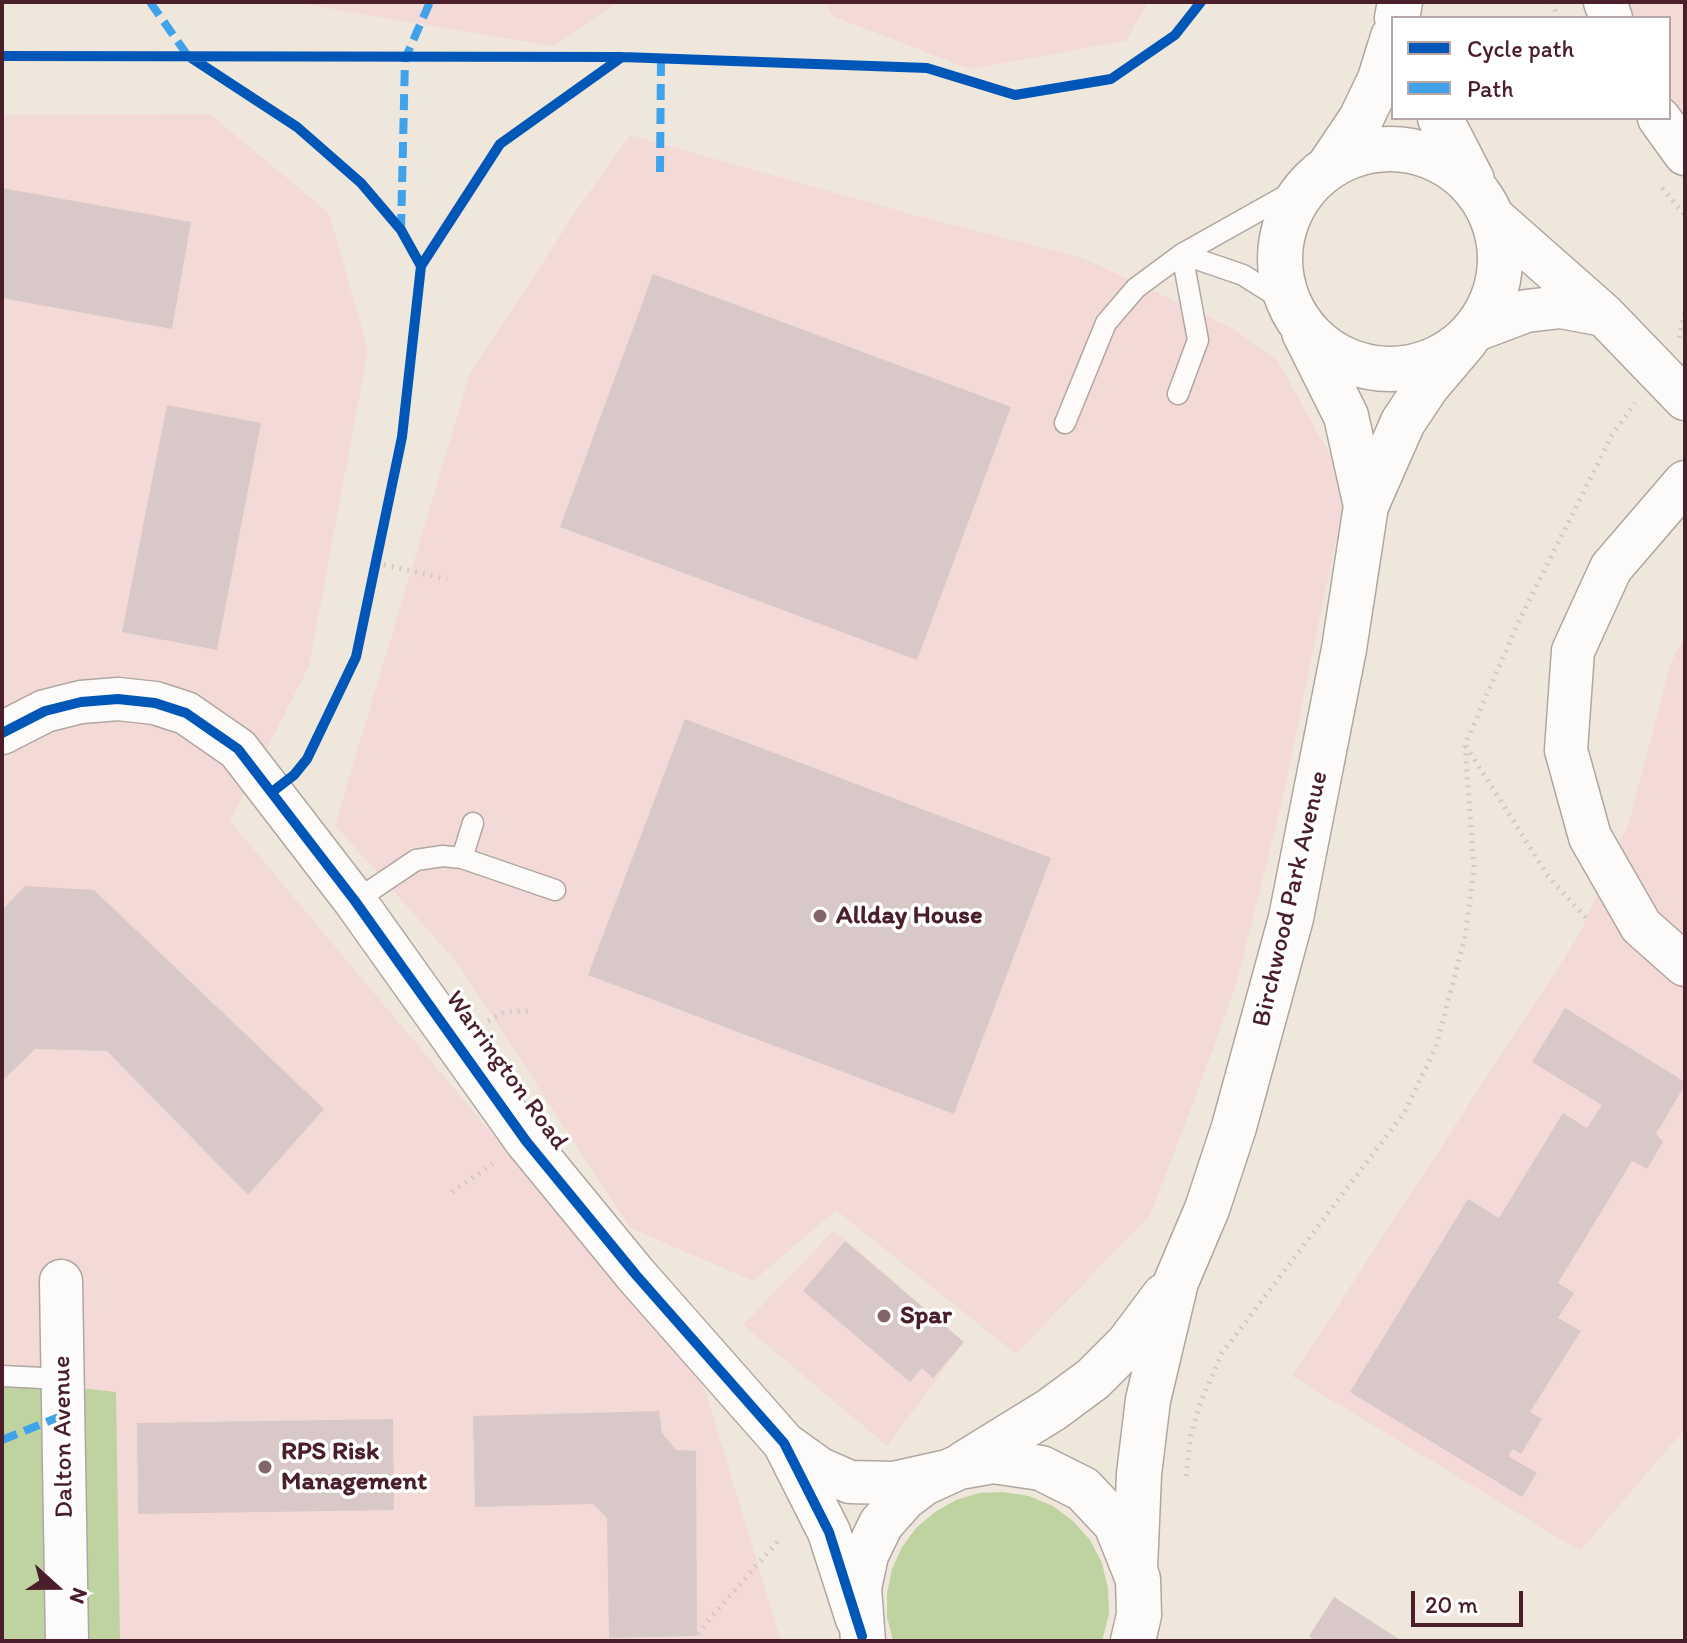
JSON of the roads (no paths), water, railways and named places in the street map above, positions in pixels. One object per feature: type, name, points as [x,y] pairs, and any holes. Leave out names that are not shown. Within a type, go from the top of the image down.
[{"type":"main road","points":[[1391,43],[1380,79],[1361,119],[1291,210],[1280,244],[1281,280],[1297,319],[1327,350],[1361,366],[1398,369],[1435,360],[1470,336],[1490,306],[1499,277],[1500,246],[1485,203],[1441,120]]},
{"type":"main road","points":[[1321,173],[1360,152],[1392,148],[1423,153],[1453,167],[1485,203]]},
{"type":"main road","name":"Birchwood Park Avenue","points":[[1297,319],[1346,416],[1366,506]]},
{"type":"main road","name":"Birchwood Park Avenue","points":[[1133,1641],[1139,1615],[1139,1474],[1148,1400],[1176,1282],[1207,1209],[1234,1127],[1291,918],[1344,649],[1366,506],[1403,422],[1427,386],[1470,336]]},
{"type":"main road","name":"Birchwood Park Avenue","points":[[862,1638],[859,1588],[866,1555],[881,1524],[904,1498],[924,1483],[1051,1410],[1093,1379],[1128,1344],[1176,1282]]},
{"type":"main road","points":[[953,1469],[993,1461],[1041,1468],[1083,1489],[1116,1524],[1168,1641]]},
{"type":"street","points":[[1660,120],[1685,154]]},
{"type":"street","points":[[1485,203],[1672,384]]},
{"type":"street","points":[[1470,336],[1526,311],[1561,307],[1604,315]]},
{"type":"street","points":[[1685,482],[1611,568],[1573,651],[1566,750],[1590,837],[1641,926],[1685,965]]},
{"type":"street","name":"Warrington Road","points":[[5,725],[45,711],[118,699],[155,703],[186,713],[238,749],[355,901],[526,1141],[636,1275],[784,1443],[820,1469],[850,1482],[894,1483],[953,1469]]},
{"type":"street","name":"Dalton Avenue","points":[[61,1281],[67,1641]]},
{"type":"street","name":"Warrington Road","points":[[784,1443],[829,1532],[862,1638]]},
{"type":"lane","points":[[1065,423],[1106,323],[1136,288],[1182,254],[1321,173]]},
{"type":"lane","points":[[1182,254],[1243,275],[1270,292],[1297,319]]},
{"type":"lane","points":[[1178,394],[1198,340],[1182,254]]},
{"type":"lane","points":[[462,858],[473,823]]},
{"type":"lane","points":[[355,901],[416,860],[443,856],[462,858],[555,890]]},
{"type":"lane","points":[[2,1376],[63,1379]]},
{"type":"place","name":"Allday House","points":[[820,916]]},
{"type":"place","name":"Spar","points":[[884,1316]]},
{"type":"place","name":"RPS Risk Management","points":[[265,1467]]}]
